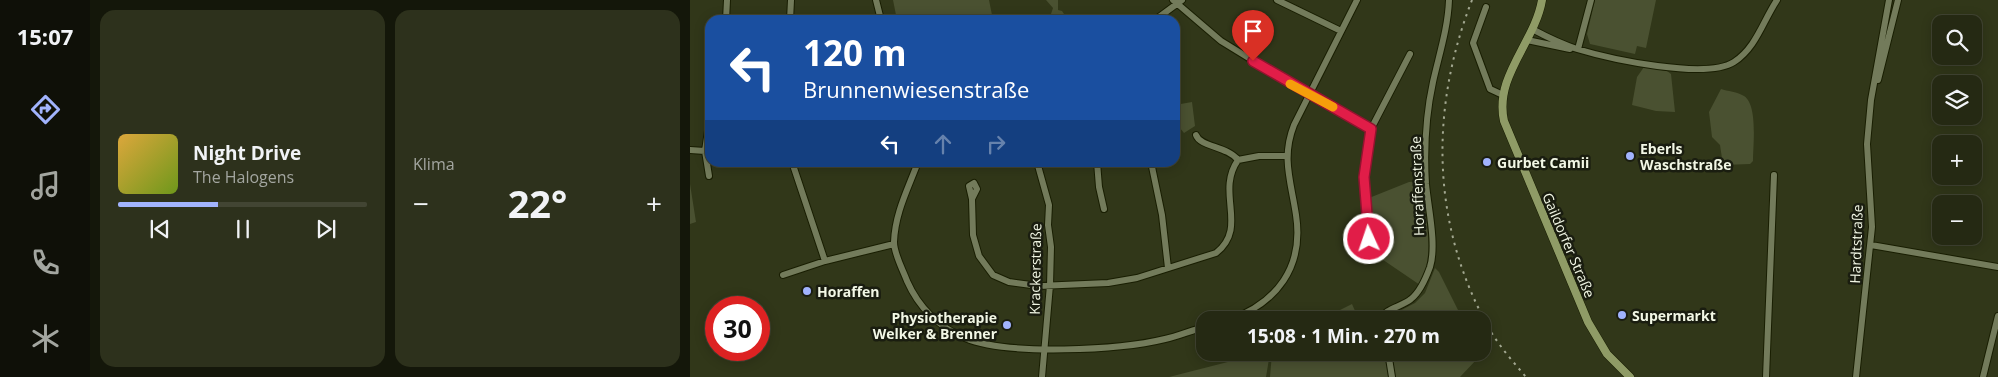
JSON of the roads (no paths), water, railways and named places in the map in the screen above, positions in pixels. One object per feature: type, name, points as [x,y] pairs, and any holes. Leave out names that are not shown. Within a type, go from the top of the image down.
[{"type":"main road","name":"Gaildorfer Straße","points":[[1542,0],[1532,29],[1510,73],[1503,95],[1502,113],[1511,141],[1588,322],[1607,354],[1630,377]]},
{"type":"street","points":[[726,15],[728,0]]},
{"type":"street","points":[[790,15],[791,0]]},
{"type":"street","points":[[876,0],[880,15]]},
{"type":"street","points":[[1277,0],[1341,31]]},
{"type":"street","points":[[1250,311],[1257,308],[1276,292],[1285,280],[1294,258],[1298,228],[1286,156],[1290,135],[1357,0]]},
{"type":"street","name":"Horaffenstraße","points":[[1389,311],[1413,298],[1426,278],[1430,265],[1432,246],[1426,181],[1427,132],[1430,99],[1446,26],[1449,0]]},
{"type":"street","points":[[1578,50],[1591,0]]},
{"type":"street","points":[[1527,40],[1556,48],[1578,50],[1636,62],[1709,70],[1726,66],[1740,58],[1750,48],[1777,0]]},
{"type":"street","name":"Hardtstraße","points":[[1856,377],[1871,245],[1872,205],[1867,166],[1870,112],[1890,0]]},
{"type":"street","name":"Hardtstraße","points":[[1870,112],[1896,0]]},
{"type":"street","points":[[1161,15],[1177,1],[1221,41],[1309,95],[1371,129]]},
{"type":"street","points":[[1486,8],[1475,34],[1474,47],[1490,89],[1503,95]]},
{"type":"street","points":[[1532,29],[1551,40],[1578,50]]},
{"type":"street","points":[[1366,247],[1369,227],[1364,177],[1371,129],[1410,54]]},
{"type":"street","points":[[1196,135],[1202,142],[1226,149],[1238,160]]},
{"type":"street","points":[[690,150],[705,151]]},
{"type":"street","points":[[1238,160],[1259,156],[1286,156]]},
{"type":"street","points":[[972,199],[976,248],[989,271],[998,278],[1009,282],[1039,286],[1108,283],[1137,278],[1200,260],[1216,253],[1224,245],[1232,220],[1229,178],[1238,160]]},
{"type":"street","points":[[708,167],[709,176]]},
{"type":"street","points":[[794,167],[825,261]]},
{"type":"street","points":[[916,167],[899,210],[894,244],[914,295],[930,316],[939,324],[975,342],[1045,348],[1089,348],[1134,344],[1164,339],[1196,330]]},
{"type":"street","name":"Krackerstraße","points":[[1038,167],[1049,205],[1050,285],[1042,377]]},
{"type":"street","points":[[1098,167],[1104,208]]},
{"type":"street","points":[[1152,167],[1162,215],[1168,268]]},
{"type":"street","points":[[1766,377],[1774,175]]},
{"type":"street","points":[[783,275],[825,261],[894,244]]},
{"type":"street","points":[[1871,245],[1998,267]]},
{"type":"street","points":[[1983,377],[1998,316]]},
{"type":"street","points":[[1389,361],[1392,377]]},
{"type":"railway","points":[[1472,0],[1458,42],[1448,84],[1443,126],[1443,168],[1447,210],[1457,251],[1471,292],[1491,332],[1503,350],[1526,377]]},
{"type":"place","name":"Eberls Waschstraße","points":[[1630,156]]},
{"type":"place","name":"Gurbet Camii","points":[[1487,162]]},
{"type":"place","name":"Horaffen","points":[[807,291]]},
{"type":"place","name":"Supermarkt","points":[[1622,315]]},
{"type":"place","name":"Physiotherapie Welker & Brenner","points":[[1007,325]]}]
